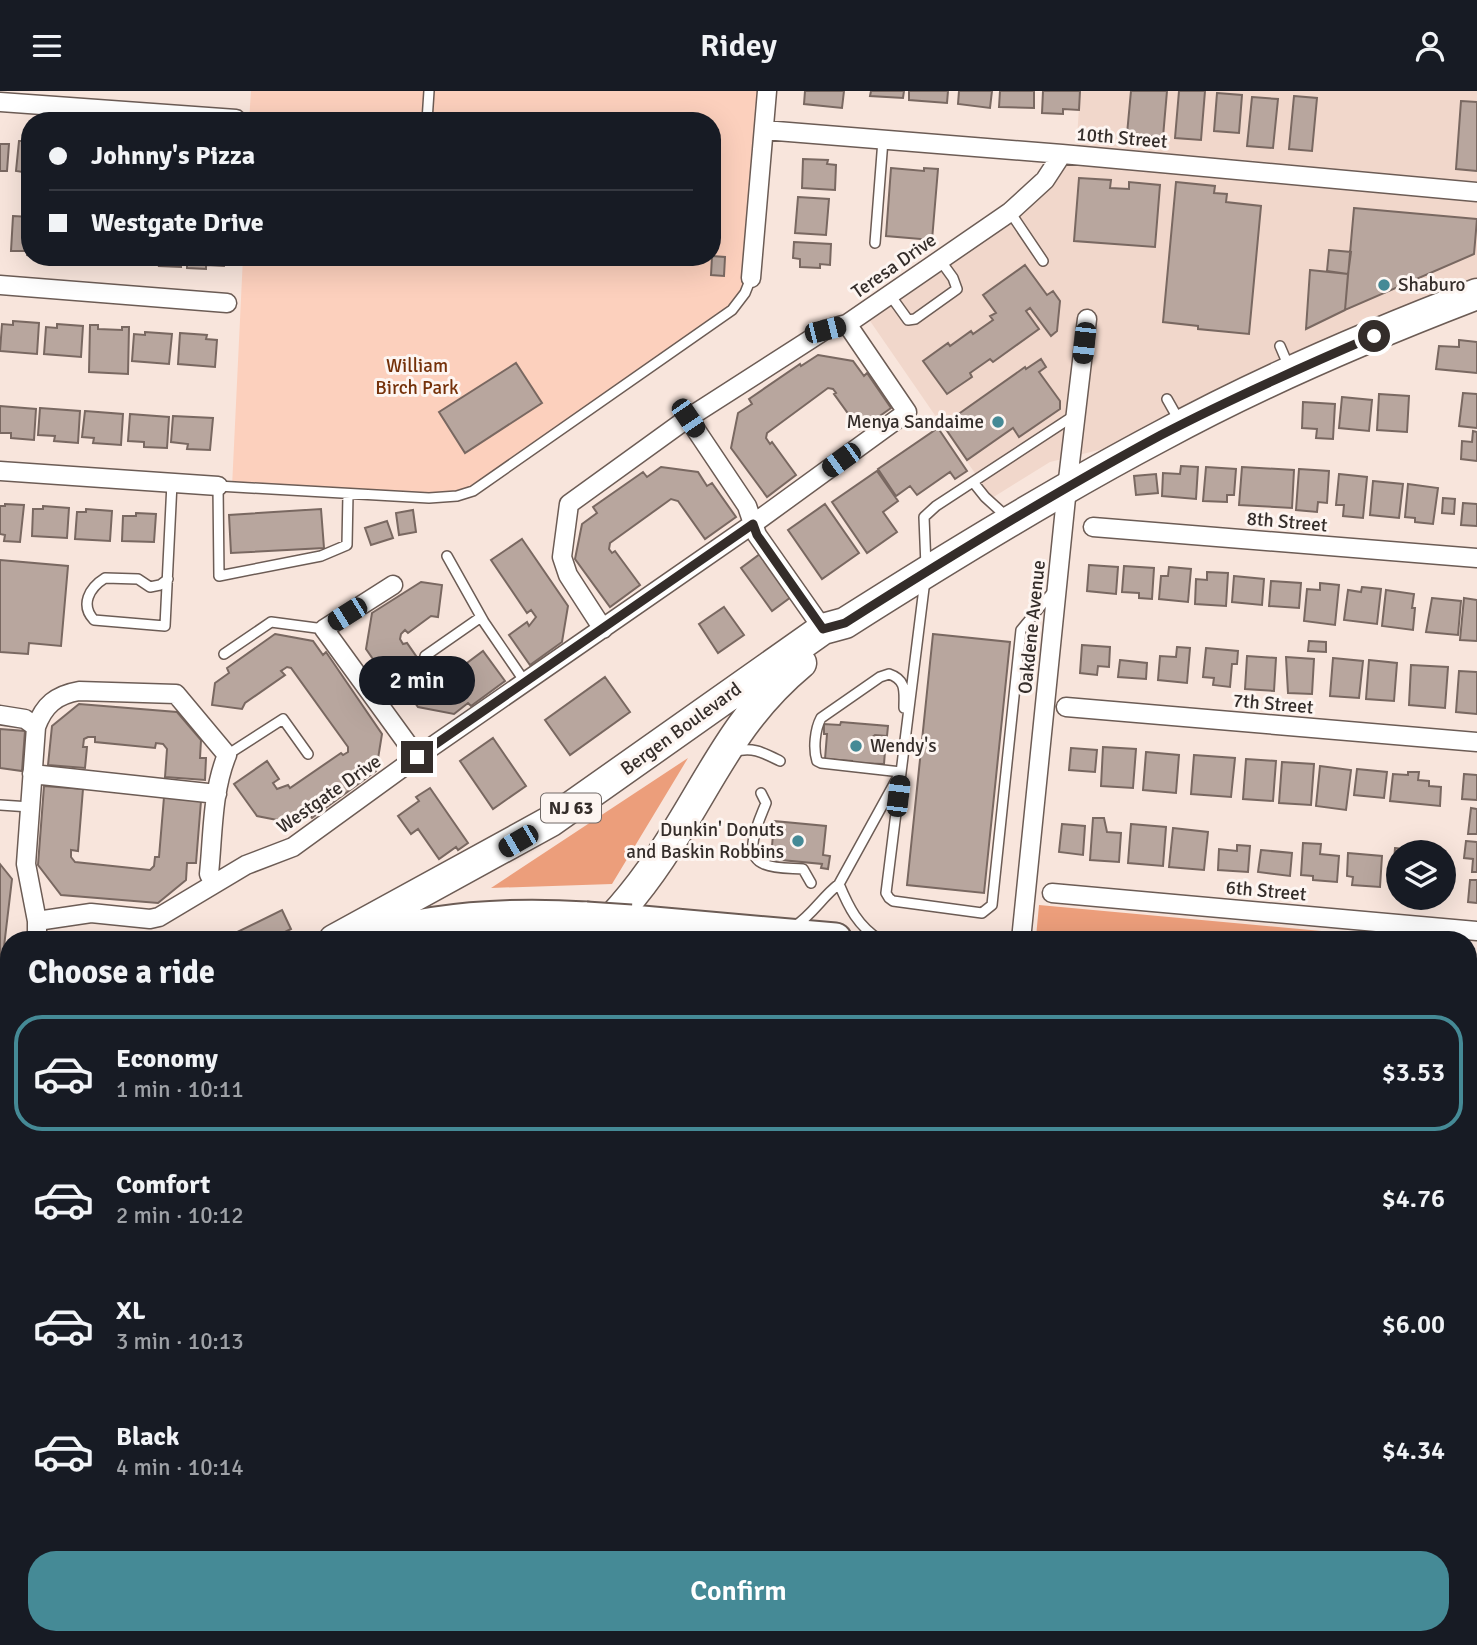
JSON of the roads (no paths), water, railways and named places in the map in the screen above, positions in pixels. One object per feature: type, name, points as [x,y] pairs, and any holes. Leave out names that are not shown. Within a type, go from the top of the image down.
[{"type":"highway","points":[[398,931],[468,919],[528,916],[576,931]]},
{"type":"highway","points":[[597,931],[631,922],[736,931]]},
{"type":"main road","name":"Bergen Boulevard","points":[[350,931],[551,821],[834,626],[1067,488],[1182,425],[1291,373],[1477,294]]},
{"type":"main road","name":"Bergen Boulevard","points":[[590,931],[630,898],[658,861],[715,765],[756,705],[786,675],[832,639],[834,626]]},
{"type":"street","points":[[751,278],[767,91]]},
{"type":"street","points":[[0,102],[139,112]]},
{"type":"street","name":"10th Street","points":[[764,130],[1477,192]]},
{"type":"street","name":"Teresa Drive","points":[[603,629],[568,575],[562,557],[569,504],[688,418],[825,330],[847,324],[1010,212],[1045,180],[1062,154]]},
{"type":"street","points":[[0,285],[227,303]]},
{"type":"street","name":"Oakdene Avenue","points":[[1022,931],[1087,319]]},
{"type":"street","name":"Westgate Drive","points":[[37,921],[91,913],[150,919],[159,917],[246,865],[293,847],[417,757],[753,524],[907,412],[847,324]]},
{"type":"street","points":[[688,418],[747,506],[757,535],[834,626]]},
{"type":"street","points":[[0,471],[218,486]]},
{"type":"street","name":"8th Street","points":[[1093,527],[1477,558]]},
{"type":"street","points":[[393,585],[324,629],[417,757]]},
{"type":"street","points":[[37,931],[26,864],[36,727],[41,713],[51,702],[64,694],[79,691],[176,694],[227,755],[217,794],[209,874],[214,884]]},
{"type":"street","name":"7th Street","points":[[1066,708],[1477,741]]},
{"type":"street","points":[[0,715],[25,719],[36,727]]},
{"type":"street","points":[[32,774],[217,794]]},
{"type":"street","name":"6th Street","points":[[1052,893],[1477,931]]},
{"type":"lane","points":[[428,112],[429,91]]},
{"type":"lane","points":[[875,243],[883,139]]},
{"type":"lane","points":[[1010,212],[1043,261]]},
{"type":"lane","points":[[890,295],[908,320],[915,319],[957,289],[953,278],[940,260]]},
{"type":"lane","points":[[348,494],[347,545],[321,556],[219,576],[218,486],[429,498],[457,496],[473,491],[732,310],[745,293],[751,278]]},
{"type":"lane","points":[[1280,346],[1291,373]]},
{"type":"lane","points":[[1167,399],[1182,425]]},
{"type":"lane","points":[[1058,585],[1021,630],[992,905],[982,913],[893,901],[886,893],[927,571],[924,517],[936,506],[1076,415]]},
{"type":"lane","points":[[973,482],[985,497],[1011,520]]},
{"type":"lane","points":[[168,579],[160,585],[150,587],[138,579],[105,578],[90,591],[86,602],[89,614],[94,620],[166,626],[168,579],[172,483]]},
{"type":"lane","points":[[447,556],[481,617],[525,682]]},
{"type":"lane","points":[[425,656],[481,617]]},
{"type":"lane","points":[[224,654],[271,622],[324,629]]},
{"type":"lane","points":[[901,772],[818,762],[815,754],[817,727],[824,716],[876,679],[889,674],[904,685],[905,740]]},
{"type":"lane","points":[[227,755],[284,719],[308,754]]},
{"type":"lane","points":[[715,765],[736,751],[747,749],[780,761]]},
{"type":"lane","points":[[788,931],[816,909],[825,895],[839,884],[901,772]]},
{"type":"lane","points":[[761,793],[766,803],[752,846],[755,857],[764,865],[803,869],[811,883]]},
{"type":"lane","points":[[0,805],[30,807]]},
{"type":"lane","points":[[839,884],[852,914],[868,931]]},
{"type":"place","name":"Shaburo","points":[[1384,285]]},
{"type":"place","name":"Menya Sandaime","points":[[998,422]]},
{"type":"place","name":"Wendy's","points":[[856,746]]},
{"type":"place","name":"Dunkin' Donuts and Baskin Robbins","points":[[798,841]]},
{"type":"park label","name":"William Birch Park","points":[[417,377]]}]
